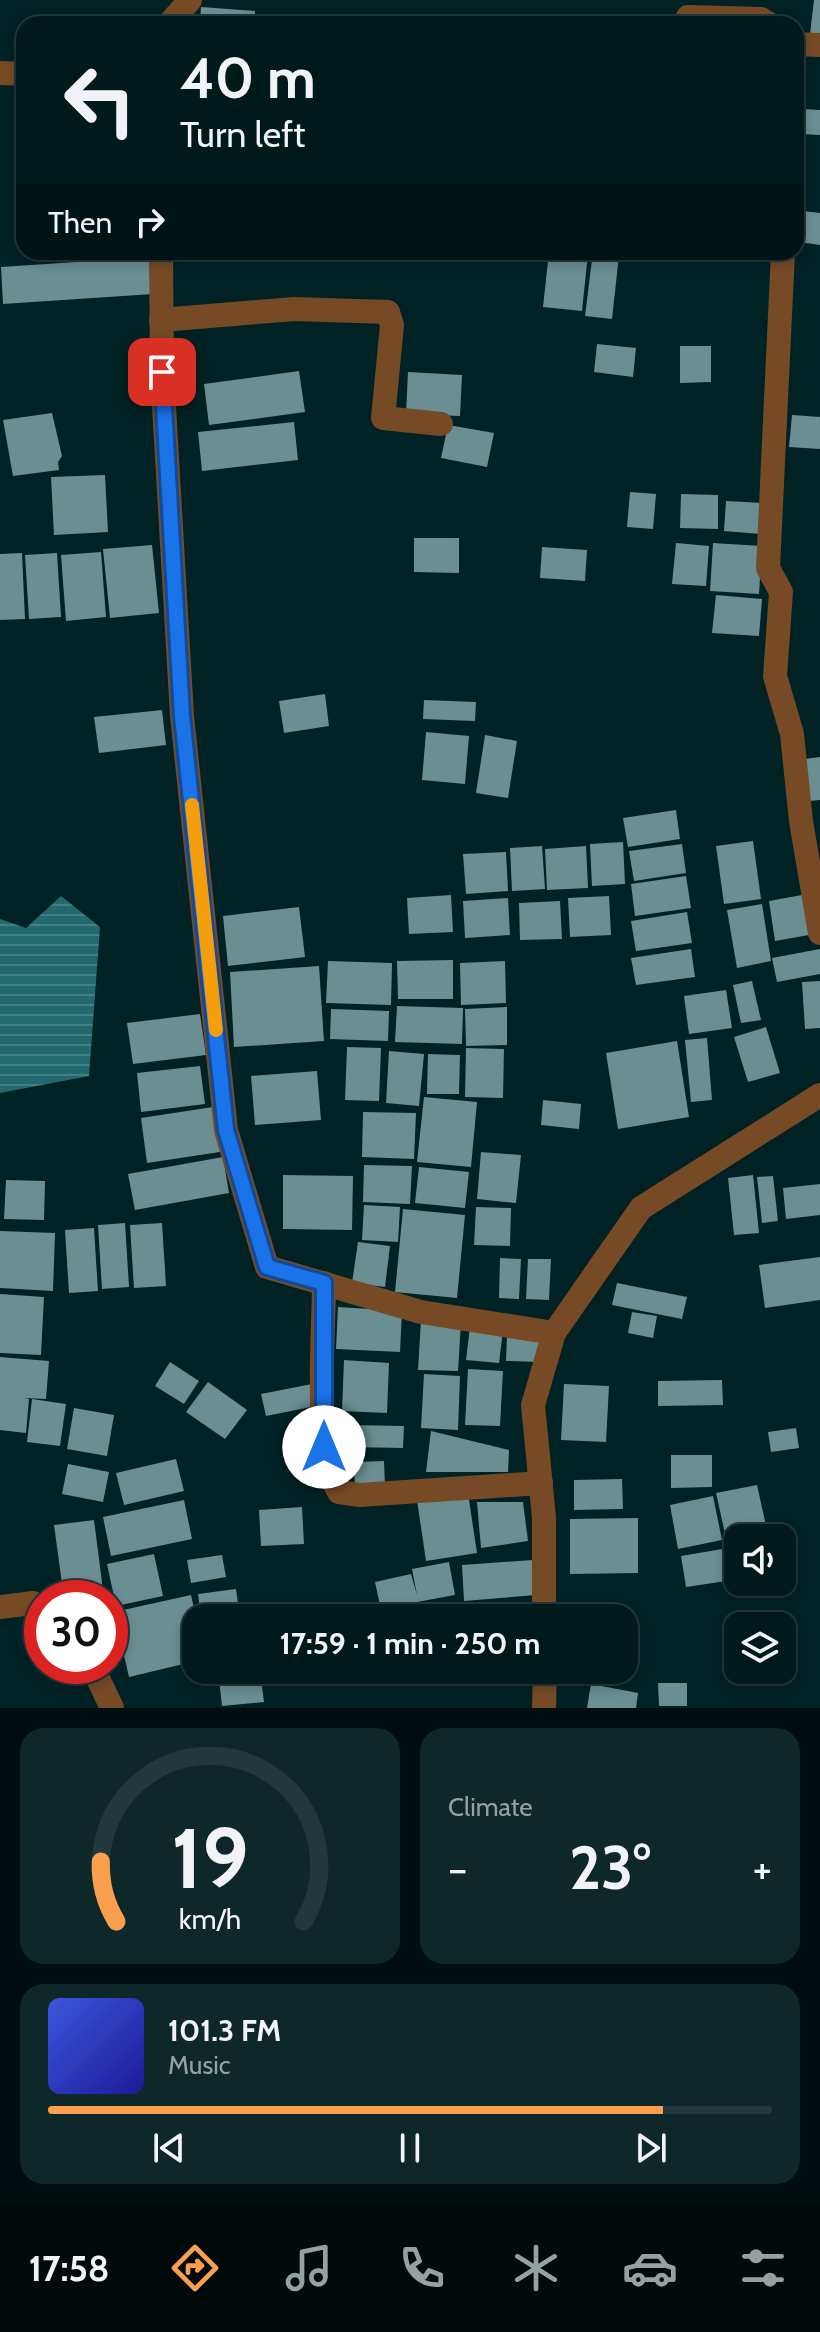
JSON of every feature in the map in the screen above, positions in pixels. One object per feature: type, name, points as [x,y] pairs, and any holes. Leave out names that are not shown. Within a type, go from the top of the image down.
[{"type":"street","points":[[176,16],[190,0]]},
{"type":"street","points":[[710,16],[753,14]]},
{"type":"street","points":[[161,260],[161,320],[182,716],[226,1130],[267,1267],[421,1312],[554,1333]]},
{"type":"street","points":[[783,260],[768,568],[781,592],[775,676],[792,734],[801,821],[820,933]]},
{"type":"street","points":[[161,320],[294,309],[388,312],[392,325],[383,418],[441,424]]},
{"type":"street","points":[[544,1604],[541,1483],[533,1405],[554,1333],[641,1208],[820,1095]]},
{"type":"street","points":[[324,1283],[324,1447],[330,1477],[339,1492],[360,1495],[541,1483]]},
{"type":"street","points":[[0,1607],[24,1604]]},
{"type":"street","points":[[101,1684],[112,1708]]},
{"type":"street","points":[[544,1708],[545,1684]]},
{"type":"water","points":[[61,896],[100,927],[89,1076],[0,1093],[0,919],[26,928]]},
{"type":"building","points":[[814,0],[820,0],[820,35],[810,34]]},
{"type":"building","points":[[201,7],[255,11],[255,16],[200,16]]},
{"type":"building","points":[[804,109],[820,110],[820,135],[804,134]]},
{"type":"building","points":[[804,211],[820,213],[820,245],[804,243]]},
{"type":"building","points":[[151,260],[153,294],[3,304],[1,267]]},
{"type":"building","points":[[548,260],[587,260],[582,311],[543,307]]},
{"type":"building","points":[[592,260],[618,260],[612,319],[585,316]]},
{"type":"building","points":[[597,344],[636,348],[633,377],[594,372]]},
{"type":"building","points":[[680,346],[711,346],[711,382],[680,383]]},
{"type":"building","points":[[299,371],[305,412],[209,425],[204,384]]},
{"type":"building","points":[[408,372],[462,375],[460,416],[406,414]]},
{"type":"building","points":[[52,413],[62,456],[58,462],[59,470],[13,476],[3,420]]},
{"type":"building","points":[[792,415],[820,417],[820,449],[789,447]]},
{"type":"building","points":[[294,422],[298,460],[202,471],[198,432]]},
{"type":"building","points":[[448,425],[494,433],[487,467],[441,458]]},
{"type":"building","points":[[105,475],[108,532],[54,535],[51,477]]},
{"type":"building","points":[[630,492],[656,494],[653,529],[627,527]]},
{"type":"building","points":[[681,494],[718,495],[718,529],[680,528]]},
{"type":"building","points":[[726,501],[763,503],[761,534],[724,531]]},
{"type":"building","points":[[414,538],[459,538],[459,573],[414,572]]},
{"type":"building","points":[[676,543],[709,546],[706,586],[672,584]]},
{"type":"building","points":[[713,543],[762,546],[759,594],[710,591]]},
{"type":"building","points":[[152,545],[159,613],[110,618],[103,549]]},
{"type":"building","points":[[542,547],[587,550],[585,581],[540,578]]},
{"type":"building","points":[[101,552],[106,617],[66,621],[61,555]]},
{"type":"building","points":[[22,553],[25,619],[0,620],[0,554]]},
{"type":"building","points":[[57,553],[61,617],[29,619],[25,555]]},
{"type":"building","points":[[716,595],[762,599],[759,636],[712,633]]},
{"type":"building","points":[[325,694],[329,726],[284,733],[279,701]]},
{"type":"building","points":[[424,700],[476,702],[475,721],[423,719]]},
{"type":"building","points":[[162,710],[166,745],[99,753],[94,717]]},
{"type":"building","points":[[426,732],[469,736],[465,784],[422,780]]},
{"type":"building","points":[[485,735],[517,741],[508,798],[476,793]]},
{"type":"building","points":[[820,757],[820,800],[809,801],[805,759]]},
{"type":"building","points":[[676,810],[680,839],[628,847],[623,818]]},
{"type":"building","points":[[753,841],[761,899],[724,904],[716,846]]},
{"type":"building","points":[[623,842],[625,884],[592,886],[590,844]]},
{"type":"building","points":[[682,844],[686,873],[634,881],[629,851]]},
{"type":"building","points":[[542,846],[545,889],[512,891],[510,848]]},
{"type":"building","points":[[586,846],[588,888],[547,890],[545,849]]},
{"type":"building","points":[[506,852],[508,891],[466,894],[463,854]]},
{"type":"building","points":[[686,876],[691,908],[635,916],[631,884]]},
{"type":"building","points":[[451,895],[453,932],[409,934],[407,898]]},
{"type":"building","points":[[802,895],[809,935],[775,941],[769,901]]},
{"type":"building","points":[[609,896],[611,935],[570,937],[568,898]]},
{"type":"building","points":[[508,898],[510,935],[465,938],[463,901]]},
{"type":"building","points":[[560,901],[562,939],[520,940],[519,903]]},
{"type":"building","points":[[762,904],[771,961],[737,968],[727,910]]},
{"type":"building","points":[[299,907],[305,957],[228,966],[223,916]]},
{"type":"building","points":[[687,912],[692,943],[636,951],[631,921]]},
{"type":"building","points":[[691,949],[695,977],[636,985],[631,958]]},
{"type":"building","points":[[820,949],[820,974],[777,982],[772,958]]},
{"type":"building","points":[[453,960],[453,999],[398,999],[397,961]]},
{"type":"building","points":[[328,961],[392,963],[391,1005],[326,1003]]},
{"type":"building","points":[[505,961],[506,1003],[461,1005],[460,963]]},
{"type":"building","points":[[319,966],[324,1041],[234,1047],[230,972]]},
{"type":"building","points":[[752,981],[761,1020],[741,1023],[733,985]]},
{"type":"building","points":[[820,981],[820,1028],[805,1029],[802,982]]},
{"type":"building","points":[[726,990],[732,1028],[689,1034],[684,996]]},
{"type":"building","points":[[397,1006],[463,1008],[462,1044],[395,1042]]},
{"type":"building","points":[[507,1007],[507,1045],[466,1046],[465,1009]]},
{"type":"building","points":[[331,1009],[389,1011],[388,1041],[330,1039]]},
{"type":"building","points":[[200,1014],[206,1055],[133,1064],[127,1023]]},
{"type":"building","points":[[766,1027],[780,1073],[748,1082],[734,1037]]},
{"type":"building","points":[[707,1038],[712,1100],[691,1102],[685,1040]]},
{"type":"building","points":[[677,1041],[689,1117],[618,1129],[606,1053]]},
{"type":"building","points":[[347,1047],[381,1048],[379,1101],[345,1100]]},
{"type":"building","points":[[466,1048],[504,1049],[503,1098],[465,1097]]},
{"type":"building","points":[[389,1051],[424,1054],[419,1106],[386,1103]]},
{"type":"building","points":[[428,1054],[460,1055],[459,1094],[427,1094]]},
{"type":"building","points":[[200,1066],[205,1104],[141,1112],[137,1073]]},
{"type":"building","points":[[317,1071],[321,1120],[255,1125],[251,1076]]},
{"type":"building","points":[[424,1097],[477,1102],[471,1167],[417,1162]]},
{"type":"building","points":[[543,1100],[581,1104],[579,1129],[541,1125]]},
{"type":"building","points":[[213,1107],[220,1152],[147,1163],[141,1118]]},
{"type":"building","points":[[363,1112],[416,1113],[414,1159],[362,1157]]},
{"type":"building","points":[[481,1152],[521,1155],[516,1203],[477,1199]]},
{"type":"building","points":[[223,1157],[229,1193],[135,1210],[128,1174]]},
{"type":"building","points":[[364,1165],[412,1166],[410,1204],[363,1202]]},
{"type":"building","points":[[419,1167],[469,1172],[465,1208],[415,1203]]},
{"type":"building","points":[[283,1175],[353,1176],[352,1230],[283,1229]]},
{"type":"building","points":[[753,1175],[759,1233],[734,1235],[728,1178]]},
{"type":"building","points":[[773,1176],[778,1221],[762,1223],[757,1177]]},
{"type":"building","points":[[6,1180],[45,1181],[44,1220],[4,1219]]},
{"type":"building","points":[[820,1184],[820,1215],[786,1219],[783,1188]]},
{"type":"building","points":[[364,1205],[400,1207],[398,1242],[362,1240]]},
{"type":"building","points":[[476,1207],[511,1208],[510,1246],[474,1245]]},
{"type":"building","points":[[403,1209],[465,1215],[457,1298],[395,1292]]},
{"type":"building","points":[[125,1223],[129,1287],[102,1289],[98,1225]]},
{"type":"building","points":[[162,1223],[166,1286],[134,1288],[130,1225]]},
{"type":"building","points":[[94,1228],[98,1291],[69,1293],[65,1230]]},
{"type":"building","points":[[0,1231],[55,1233],[53,1291],[0,1288]]},
{"type":"building","points":[[358,1242],[390,1246],[385,1287],[352,1283]]},
{"type":"building","points":[[820,1257],[820,1300],[765,1308],[759,1265]]},
{"type":"building","points":[[500,1258],[521,1259],[519,1299],[499,1298]]},
{"type":"building","points":[[528,1259],[551,1259],[549,1300],[526,1299]]},
{"type":"building","points":[[617,1283],[687,1297],[682,1319],[612,1305]]},
{"type":"building","points":[[0,1294],[44,1297],[41,1355],[0,1353]]},
{"type":"building","points":[[338,1307],[402,1311],[400,1352],[336,1349]]},
{"type":"building","points":[[632,1312],[657,1316],[653,1338],[628,1333]]},
{"type":"building","points":[[421,1320],[461,1322],[458,1371],[418,1370]]},
{"type":"building","points":[[470,1327],[503,1330],[499,1363],[466,1360]]},
{"type":"building","points":[[507,1335],[541,1336],[540,1362],[506,1361]]},
{"type":"building","points":[[0,1357],[49,1361],[46,1399],[25,1398],[29,1399],[26,1433],[0,1430]]},
{"type":"building","points":[[344,1360],[389,1363],[387,1413],[342,1411]]},
{"type":"building","points":[[170,1362],[199,1381],[184,1404],[155,1386]]},
{"type":"building","points":[[468,1369],[503,1371],[500,1426],[465,1425]]},
{"type":"building","points":[[424,1374],[460,1376],[458,1430],[421,1428]]},
{"type":"building","points":[[722,1380],[723,1405],[658,1406],[658,1381]]},
{"type":"building","points":[[208,1382],[247,1410],[225,1439],[186,1412]]},
{"type":"building","points":[[317,1383],[321,1405],[266,1416],[261,1394]]},
{"type":"building","points":[[564,1384],[609,1386],[606,1442],[561,1440]]},
{"type":"building","points":[[32,1399],[66,1404],[60,1446],[27,1442]]},
{"type":"building","points":[[74,1408],[114,1415],[107,1456],[67,1449]]},
{"type":"building","points":[[349,1425],[404,1426],[403,1448],[349,1447]]},
{"type":"building","points":[[796,1428],[799,1448],[771,1452],[768,1432]]},
{"type":"building","points":[[431,1431],[509,1450],[508,1472],[426,1472]]},
{"type":"building","points":[[671,1455],[712,1455],[712,1487],[671,1488]]},
{"type":"building","points":[[176,1459],[184,1491],[124,1505],[116,1473]]},
{"type":"building","points":[[384,1461],[385,1486],[355,1487],[354,1462]]},
{"type":"building","points":[[68,1464],[109,1472],[103,1502],[62,1494]]},
{"type":"building","points":[[622,1479],[623,1509],[574,1510],[574,1480]]},
{"type":"building","points":[[757,1485],[766,1524],[724,1524],[724,1529],[716,1493]]},
{"type":"building","points":[[468,1493],[477,1553],[426,1561],[417,1500]]},
{"type":"building","points":[[713,1496],[722,1540],[678,1549],[670,1505]]},
{"type":"building","points":[[184,1500],[192,1539],[111,1556],[103,1517]]},
{"type":"building","points":[[477,1502],[523,1502],[528,1541],[481,1548]]},
{"type":"building","points":[[302,1507],[304,1544],[261,1546],[259,1510]]},
{"type":"building","points":[[638,1518],[638,1573],[570,1574],[570,1519]]},
{"type":"building","points":[[94,1520],[102,1580],[62,1580],[54,1525]]},
{"type":"building","points":[[724,1549],[724,1581],[686,1587],[681,1556]]},
{"type":"building","points":[[154,1554],[163,1596],[128,1603],[128,1580],[110,1580],[107,1564]]},
{"type":"building","points":[[222,1555],[226,1577],[191,1583],[187,1560]]},
{"type":"building","points":[[533,1560],[536,1595],[464,1601],[462,1565]]},
{"type":"building","points":[[449,1562],[455,1595],[418,1604],[380,1604],[375,1582],[411,1574],[417,1595],[412,1569]]},
{"type":"building","points":[[236,1589],[238,1604],[199,1604],[198,1594]]},
{"type":"building","points":[[191,1595],[193,1604],[182,1604],[182,1664],[129,1677],[128,1609]]},
{"type":"building","points":[[658,1683],[687,1683],[687,1706],[659,1706]]},
{"type":"building","points":[[220,1684],[262,1684],[264,1702],[222,1706]]},
{"type":"building","points":[[591,1684],[638,1693],[636,1708],[587,1708]]},
{"type":"slow traffic","points":[[192,805],[216,1030]]},
{"type":"route","points":[[162,372],[182,716],[226,1130],[267,1267],[324,1283],[324,1447]]}]
